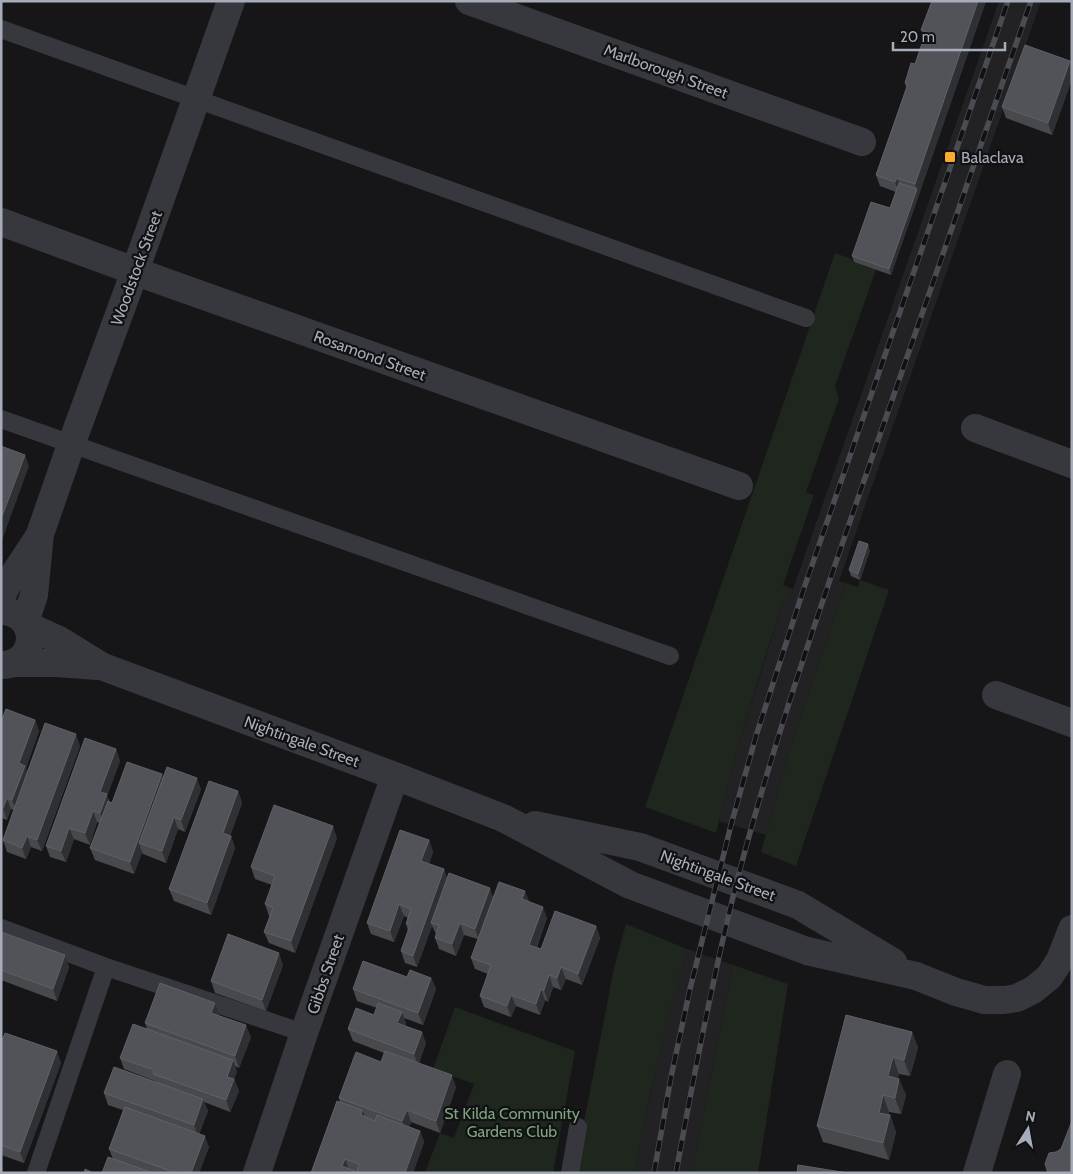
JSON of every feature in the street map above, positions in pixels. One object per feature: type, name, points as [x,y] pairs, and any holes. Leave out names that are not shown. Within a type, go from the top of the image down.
[{"type":"street","name":"Woodstock Street","points":[[6,667],[22,658],[30,643],[30,634],[18,620],[34,595],[40,534],[231,1]]},
{"type":"street","name":"Marlborough Street","points":[[469,1],[862,142]]},
{"type":"street","name":"Rosamond Street","points":[[1,222],[135,272],[739,486]]},
{"type":"street","points":[[975,428],[1072,464]]},
{"type":"street","name":"Woodstock Street","points":[[1,597],[6,585],[40,534]]},
{"type":"street","name":"Nightingale Street","points":[[18,620],[59,640],[101,666],[503,818],[630,885],[807,951],[916,976],[956,992],[984,1000],[1004,1000],[1017,998],[1034,990],[1049,977],[1060,960],[1072,929]]},
{"type":"street","name":"Nightingale Street","points":[[6,667],[57,663],[101,666]]},
{"type":"street","points":[[996,695],[1072,723]]},
{"type":"street","name":"Gibbs Street","points":[[257,1173],[304,1033],[395,776]]},
{"type":"street","name":"Nightingale Street","points":[[503,818],[640,847],[798,905],[916,976]]},
{"type":"street","points":[[977,1173],[1007,1074]]},
{"type":"lane","points":[[1,29],[806,318]]},
{"type":"lane","points":[[1,419],[670,656]]},
{"type":"lane","points":[[1,928],[106,967],[304,1033]]},
{"type":"lane","points":[[36,1173],[106,967]]},
{"type":"lane","points":[[570,1173],[578,1127]]},
{"type":"shaded area","points":[[999,1],[1041,1],[839,581],[846,583],[791,745],[766,835],[719,821],[738,746],[782,605],[793,589]]},
{"type":"shaded area","points":[[687,949],[733,965],[692,1173],[635,1173],[669,1010]]},
{"type":"green space","points":[[835,253],[876,270],[835,386],[839,399],[806,492],[814,495],[783,585],[793,589],[782,605],[767,651],[738,746],[716,833],[645,807]]},
{"type":"green space","points":[[860,580],[889,590],[796,866],[761,852],[791,745],[846,583],[858,587]]},
{"type":"green space","points":[[626,924],[687,949],[658,1060],[635,1173],[574,1173],[614,968]]},
{"type":"green space","points":[[733,965],[788,984],[758,1173],[692,1173]]},
{"type":"green space","name":"St Kilda Community Gardens Club","points":[[455,1007],[575,1051],[553,1173],[425,1173],[440,1133],[454,1138],[474,1084],[433,1069]]},
{"type":"building","points":[[932,1],[978,1],[915,184],[897,178],[895,182],[876,175],[908,84],[905,83],[911,63],[915,64],[926,32],[921,30]]},
{"type":"building","points":[[1025,45],[1070,61],[1048,123],[1002,107]]},
{"type":"building","points":[[899,183],[917,189],[889,269],[852,256],[871,202],[890,208]]},
{"type":"building","points":[[1,446],[25,455],[1,519]]},
{"type":"building","points":[[859,541],[868,544],[858,574],[849,570]]},
{"type":"building","points":[[6,709],[35,720],[19,763],[25,766],[12,800],[7,798],[3,808],[1,808],[1,722]]},
{"type":"building","points":[[45,723],[76,734],[37,840],[27,836],[22,848],[3,840]]},
{"type":"building","points":[[85,738],[116,749],[100,792],[107,794],[100,813],[93,811],[85,833],[69,828],[61,851],[46,846]]},
{"type":"building","points":[[127,762],[162,774],[130,862],[90,848],[108,801],[112,803]]},
{"type":"building","points":[[167,767],[197,778],[181,820],[174,817],[162,851],[139,843]]},
{"type":"building","points":[[209,781],[238,791],[223,833],[231,836],[207,903],[169,889]]},
{"type":"building","points":[[274,805],[333,826],[291,941],[264,932],[273,908],[265,904],[275,876],[251,867]]},
{"type":"building","points":[[400,830],[429,840],[421,861],[444,869],[413,956],[401,951],[410,925],[406,924],[411,909],[399,904],[390,931],[367,923]]},
{"type":"building","points":[[449,873],[490,888],[475,929],[460,923],[452,944],[435,938],[439,925],[431,923]]},
{"type":"building","points":[[499,882],[525,891],[522,899],[543,907],[529,945],[541,949],[555,911],[596,926],[578,974],[561,967],[557,978],[549,975],[544,990],[541,989],[536,1004],[511,995],[507,1006],[480,996],[491,965],[471,958]]},
{"type":"building","points":[[1,932],[65,955],[53,989],[1,970]]},
{"type":"building","points":[[228,934],[279,953],[262,1000],[211,981]]},
{"type":"building","points":[[363,961],[407,977],[410,970],[431,978],[418,1013],[353,989]]},
{"type":"building","points":[[160,983],[215,1003],[211,1013],[246,1025],[235,1056],[145,1023]]},
{"type":"building","points":[[378,1003],[402,1012],[397,1023],[422,1032],[414,1054],[348,1029],[356,1008],[374,1015]]},
{"type":"building","points":[[846,1015],[912,1032],[904,1060],[893,1057],[888,1076],[899,1079],[895,1098],[883,1095],[879,1113],[890,1115],[883,1143],[817,1126]]},
{"type":"building","points":[[133,1024],[233,1060],[227,1077],[234,1079],[226,1100],[153,1074],[154,1070],[120,1058]]},
{"type":"building","points":[[5,1033],[57,1051],[20,1152],[1,1145],[1,1043]]},
{"type":"building","points":[[385,1051],[452,1075],[436,1121],[407,1110],[402,1121],[339,1098],[356,1052],[381,1062]]},
{"type":"building","points":[[114,1067],[203,1099],[194,1125],[104,1093]]},
{"type":"building","points":[[337,1101],[362,1110],[361,1115],[375,1121],[377,1115],[420,1131],[405,1173],[311,1173]],"holes":[[[345,1159],[359,1164],[357,1172],[342,1166]]]},
{"type":"building","points":[[125,1107],[205,1136],[191,1173],[176,1173],[109,1149]]},
{"type":"building","points":[[1072,1121],[1072,1173],[1048,1173],[1045,1164],[1049,1153],[1061,1149]]},
{"type":"building","points":[[108,1157],[153,1173],[102,1173]]},
{"type":"building","points":[[798,1165],[848,1173],[797,1173]]},
{"type":"building","points":[[85,1169],[93,1173],[84,1173]]},
{"type":"railway","points":[[654,1173],[671,1077],[690,989],[731,825],[756,736],[803,591],[1008,1]]},
{"type":"railway","points":[[676,1173],[720,951],[738,877],[769,769],[838,555],[1031,1]]},
{"type":"place","name":"Balaclava","points":[[950,157]]}]
